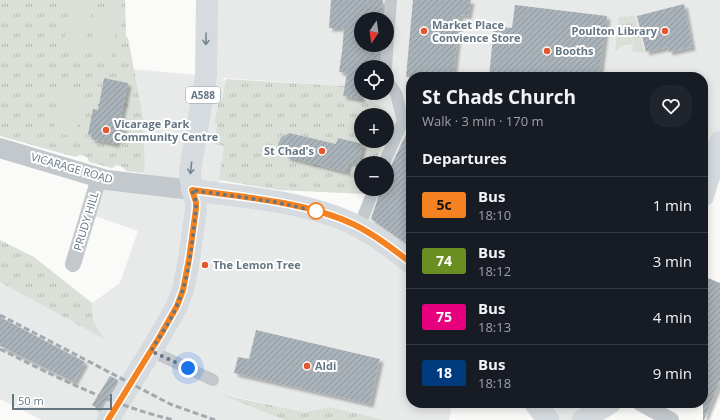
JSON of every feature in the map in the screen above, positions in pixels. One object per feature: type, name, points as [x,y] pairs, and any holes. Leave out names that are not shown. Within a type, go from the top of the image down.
[{"type":"main road","name":"A588","points":[[108,420],[149,355],[177,306],[183,290],[196,209],[190,171],[206,76],[207,0]]},
{"type":"main road","points":[[708,181],[719,147]]},
{"type":"main road","points":[[192,190],[275,202],[338,217],[360,227],[406,259]]},
{"type":"main road","points":[[583,420],[602,408]]},
{"type":"street","points":[[387,60],[391,0]]},
{"type":"street","points":[[387,156],[403,121],[394,90]]},
{"type":"street","name":"VICARAGE ROAD","points":[[0,148],[99,178],[192,190]]},
{"type":"street","name":"PRUDY HILL","points":[[73,264],[99,178]]},
{"type":"street","points":[[360,227],[371,196]]},
{"type":"street","points":[[149,355],[213,380]]},
{"type":"street","points":[[649,408],[671,420]]},
{"type":"shaded area","points":[[207,0],[720,0],[720,142],[708,180],[708,72],[406,72],[406,408],[451,408],[449,420],[385,420],[330,407],[304,412],[226,395],[284,420],[42,420],[0,399],[0,282],[103,338],[93,321],[92,303],[120,283],[138,231],[95,216],[107,180],[146,185],[146,174],[144,173],[143,118],[133,69],[206,76]],"holes":[[[354,60],[394,60],[394,100],[368,100],[380,108],[394,108],[394,148],[381,148],[378,156],[394,156],[394,196],[366,196],[360,227],[218,193],[224,146],[214,144],[217,123],[214,122],[219,99],[222,100],[226,81],[222,78],[344,86],[343,96],[354,97]]]},
{"type":"shaded area","points":[[539,408],[602,408],[583,420],[559,420],[543,413]]},
{"type":"green space","points":[[0,0],[125,0],[126,37],[128,38],[143,118],[144,173],[126,171],[123,167],[116,165],[112,168],[89,162],[87,157],[80,155],[75,157],[0,136]]},
{"type":"green space","points":[[70,2],[92,5],[84,52],[63,49]]},
{"type":"green space","points":[[97,7],[119,10],[112,57],[90,54]]},
{"type":"green space","points":[[635,16],[645,53],[632,51],[633,44],[623,46],[615,52],[619,17]]},
{"type":"green space","points":[[226,79],[345,86],[343,96],[354,97],[354,100],[369,101],[382,108],[354,108],[354,148],[381,148],[378,156],[354,156],[354,193],[279,190],[219,180],[224,146],[214,144],[217,123],[214,123],[219,99],[222,100]]},
{"type":"green space","points":[[63,85],[85,90],[75,137],[53,132]]},
{"type":"green space","points":[[0,240],[34,257],[92,303],[93,321],[104,339],[0,282]]},
{"type":"green space","points":[[223,395],[304,412],[330,407],[385,420],[284,420]]},
{"type":"building","points":[[331,0],[383,0],[382,12],[354,12],[354,52],[378,52],[377,60],[354,60],[354,98],[343,96],[347,73],[339,72],[344,28],[329,28]]},
{"type":"building","points":[[413,0],[471,0],[468,16],[460,15],[454,72],[406,72]]},
{"type":"building","name":"Poulton Library","points":[[684,4],[692,47],[669,52],[668,47],[646,52],[637,16]]},
{"type":"building","name":"Booths","points":[[515,5],[607,16],[600,72],[489,72],[494,26],[512,28]]},
{"type":"building","points":[[104,78],[128,83],[119,127],[124,128],[122,139],[117,139],[116,144],[91,139],[92,135],[88,134],[93,109],[98,110]]},
{"type":"building","name":"St Chad's","points":[[289,133],[336,144],[338,138],[354,142],[354,148],[362,148],[360,156],[354,156],[354,164],[349,162],[346,172],[286,157],[287,155],[279,149],[278,144],[281,138]]},
{"type":"building","points":[[406,134],[406,244],[371,219],[379,196],[394,196],[394,160]]},
{"type":"building","points":[[708,278],[720,283],[720,381],[703,420],[703,408],[708,408]]},
{"type":"building","points":[[0,317],[85,362],[74,382],[0,346]]},
{"type":"building","name":"Aldi","points":[[256,330],[380,359],[370,404],[234,373],[238,357],[249,359]]},
{"type":"building","points":[[110,376],[118,380],[100,410],[92,405]]},
{"type":"railway","points":[[0,315],[170,404],[215,420]]},
{"type":"railway","points":[[0,349],[107,399],[174,420]]},
{"type":"bus line","name":"5c","points":[[108,420],[166,326],[177,306],[183,290],[196,209],[195,196],[192,190],[275,202],[338,217],[376,237],[406,259]]},
{"type":"place","name":"Market Place Convience Store","points":[[424,31]]},
{"type":"place","name":"Poulton Library","points":[[665,31]]},
{"type":"place","name":"Booths","points":[[547,51]]},
{"type":"place","name":"Vicarage Park Community Centre","points":[[106,130]]},
{"type":"place","name":"St Chad's","points":[[322,151]]},
{"type":"place","name":"The Lemon Tree","points":[[205,265]]},
{"type":"place","name":"Aldi","points":[[307,366]]},
{"type":"route","points":[[188,368],[151,351],[177,306],[183,290],[196,209],[195,196],[192,190],[275,202],[316,211]]}]
